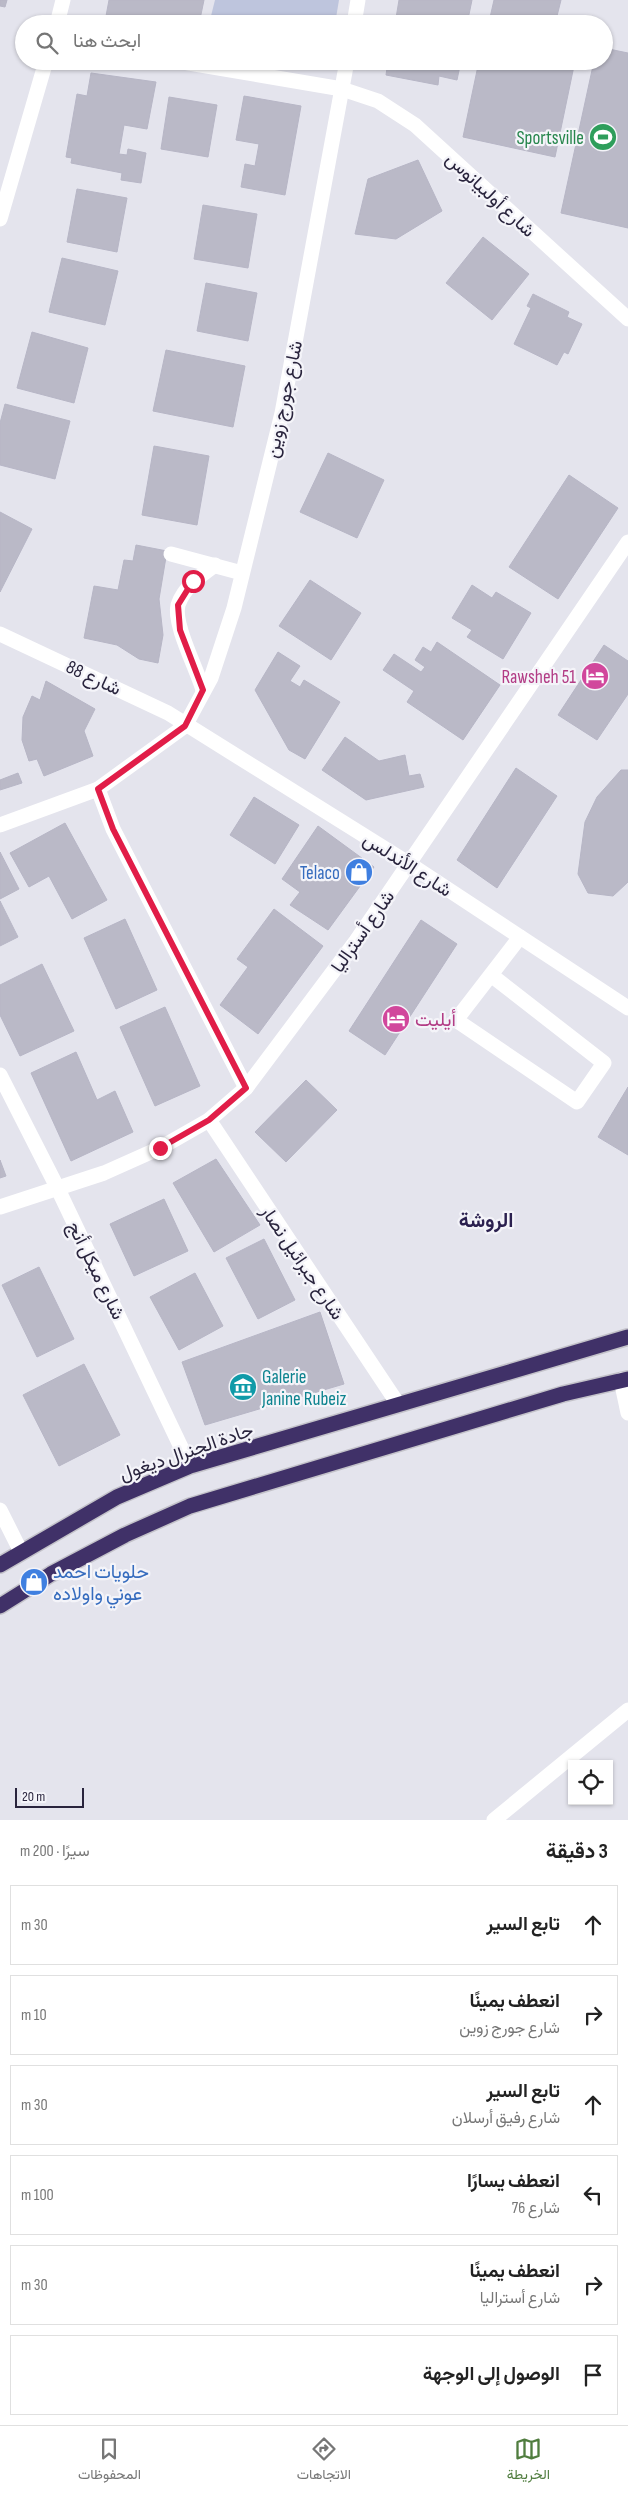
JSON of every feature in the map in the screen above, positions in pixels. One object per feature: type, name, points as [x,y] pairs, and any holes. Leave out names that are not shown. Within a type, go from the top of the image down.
[{"type":"highway","name":"جادة الجنرال ديغول","points":[[0,1565],[116,1497],[190,1466],[628,1337]]},
{"type":"highway","points":[[0,1606],[51,1574],[125,1535],[190,1506],[563,1394],[625,1380]]},
{"type":"street","points":[[59,15],[63,0]]},
{"type":"street","points":[[356,15],[358,0]]},
{"type":"street","points":[[0,219],[43,70]]},
{"type":"street","name":"شارع أولبيانوس","points":[[230,70],[342,89],[378,101],[415,125],[628,319]]},
{"type":"street","name":"شارع جورج زوين","points":[[185,726],[223,646],[282,413],[345,70]]},
{"type":"street","name":"شارع أستراليا","points":[[0,1207],[126,1165],[209,1120],[246,1088],[356,941],[628,542]]},
{"type":"street","points":[[171,554],[242,573]]},
{"type":"street","points":[[203,690],[180,630],[178,605],[193,581],[215,565]]},
{"type":"street","name":"شارع 88","points":[[0,634],[152,705],[185,726]]},
{"type":"street","points":[[0,825],[98,789],[185,726]]},
{"type":"street","name":"شارع الأندلس","points":[[185,726],[408,863],[628,1008]]},
{"type":"street","points":[[98,789],[113,829],[246,1088]]},
{"type":"street","points":[[491,975],[604,1063],[577,1102],[456,1020],[520,937]]},
{"type":"street","name":"شارع ميكل أنج","points":[[0,1075],[57,1187],[190,1466]]},
{"type":"street","name":"شارع جبرائيل نصار","points":[[209,1120],[398,1404]]},
{"type":"street","points":[[625,1380],[628,1413]]},
{"type":"street","points":[[0,1510],[21,1552]]},
{"type":"street","points":[[494,1820],[628,1710]]},
{"type":"shaded area","points":[[215,0],[339,0],[336,15],[211,15]]},
{"type":"building","points":[[0,0],[7,0],[5,7],[0,6]]},
{"type":"building","points":[[109,0],[204,0],[201,15],[106,15]]},
{"type":"building","points":[[399,0],[472,0],[469,15],[396,15]]},
{"type":"building","points":[[494,0],[561,0],[557,15],[491,15]]},
{"type":"building","name":"Sportsville","points":[[613,50],[628,53],[628,228],[561,213],[592,70],[613,70]]},
{"type":"building","points":[[387,70],[459,70],[457,80],[439,76],[438,85],[386,75]]},
{"type":"building","points":[[477,70],[573,70],[555,157],[463,137]]},
{"type":"building","points":[[91,73],[156,82],[147,129],[124,125],[119,154],[127,155],[128,149],[146,153],[141,183],[121,180],[122,173],[71,163],[72,158],[66,157],[77,94],[87,96]]},
{"type":"building","points":[[244,96],[301,106],[285,195],[241,187],[245,164],[255,166],[259,144],[236,140]]},
{"type":"building","points":[[169,97],[217,105],[208,157],[161,149]]},
{"type":"building","points":[[418,160],[442,211],[396,239],[355,234],[368,179]]},
{"type":"building","points":[[77,189],[127,198],[117,252],[67,242]]},
{"type":"building","points":[[203,205],[257,214],[248,268],[194,259]]},
{"type":"building","points":[[483,237],[529,274],[492,320],[446,283]]},
{"type":"building","points":[[62,258],[118,271],[105,325],[49,312]]},
{"type":"building","points":[[206,283],[257,293],[248,341],[197,331]]},
{"type":"building","points":[[533,294],[569,312],[567,317],[582,324],[568,354],[564,352],[557,365],[514,344],[531,308],[527,306]]},
{"type":"building","points":[[32,332],[88,348],[74,403],[17,388]]},
{"type":"building","points":[[166,350],[245,366],[233,427],[153,411]]},
{"type":"building","points":[[5,404],[70,421],[55,479],[0,465],[0,423]]},
{"type":"building","points":[[154,446],[209,456],[197,525],[142,515]]},
{"type":"building","points":[[328,453],[384,480],[357,538],[300,512]]},
{"type":"building","points":[[569,475],[618,508],[558,599],[509,567]]},
{"type":"building","points":[[0,512],[32,529],[0,592]]},
{"type":"building","points":[[136,545],[167,551],[159,599],[163,635],[158,663],[139,659],[117,645],[84,638],[94,586],[118,590],[124,560],[133,561]]},
{"type":"building","points":[[310,580],[361,613],[331,660],[279,626]]},
{"type":"building","points":[[472,585],[492,598],[496,592],[531,613],[503,659],[467,637],[472,630],[452,618]]},
{"type":"building","points":[[437,642],[500,685],[463,740],[407,702],[414,691],[383,670],[394,654],[421,672],[425,667],[415,660],[423,647],[431,652]]},
{"type":"building","points":[[604,645],[628,661],[628,694],[597,740],[558,715]]},
{"type":"building","points":[[278,652],[300,666],[290,681],[300,687],[304,680],[340,702],[305,759],[289,750],[255,690]]},
{"type":"building","points":[[46,681],[95,709],[84,731],[93,756],[44,776],[37,759],[29,761],[22,740],[23,717],[32,696],[40,700]]},
{"type":"building","points":[[345,737],[379,761],[405,755],[409,776],[420,774],[424,787],[366,800],[322,770]]},
{"type":"building","points":[[516,768],[557,796],[497,888],[457,860]]},
{"type":"building","points":[[621,770],[628,770],[628,882],[613,896],[588,893],[578,874],[585,822],[597,797]]},
{"type":"building","points":[[18,773],[22,783],[0,790],[0,780]]},
{"type":"building","points":[[254,797],[299,825],[275,864],[230,835]]},
{"type":"building","points":[[65,823],[107,900],[72,919],[49,876],[29,887],[10,853]]},
{"type":"building","points":[[318,826],[374,867],[328,930],[290,905],[300,892],[282,879]]},
{"type":"building","points":[[0,852],[19,889],[0,899]]},
{"type":"building","points":[[0,901],[18,937],[0,946]]},
{"type":"building","points":[[274,909],[323,946],[258,1034],[220,1005],[248,967],[237,959]]},
{"type":"building","points":[[125,919],[157,990],[116,1009],[84,938]]},
{"type":"building","points":[[421,920],[457,944],[385,1055],[349,1031]]},
{"type":"building","points":[[42,964],[74,1031],[20,1056],[0,1015],[0,985]]},
{"type":"building","points":[[165,1007],[200,1086],[155,1106],[120,1027]]},
{"type":"building","points":[[76,1052],[97,1100],[115,1091],[133,1132],[71,1161],[31,1073]]},
{"type":"building","points":[[306,1080],[337,1110],[286,1162],[255,1132]]},
{"type":"building","points":[[628,1087],[628,1155],[598,1137]]},
{"type":"building","points":[[216,1159],[260,1225],[214,1252],[173,1183]]},
{"type":"building","points":[[0,1160],[6,1176],[0,1178]]},
{"type":"building","points":[[164,1199],[188,1251],[134,1276],[110,1224]]},
{"type":"building","points":[[264,1239],[295,1300],[258,1319],[226,1258]]},
{"type":"building","points":[[39,1267],[74,1339],[37,1357],[2,1285]]},
{"type":"building","points":[[195,1273],[223,1326],[179,1350],[150,1297]]},
{"type":"building","points":[[320,1312],[344,1384],[205,1425],[182,1362]]},
{"type":"building","points":[[84,1364],[120,1435],[59,1466],[23,1395]]},
{"type":"place","name":"Sportsville","points":[[603,137]]},
{"type":"place","name":"Rawsheh 51","points":[[595,676]]},
{"type":"place","name":"Telaco","points":[[359,872]]},
{"type":"place","name":"أيليت","points":[[396,1019]]},
{"type":"place","name":"Galerie Janine Rubeiz","points":[[243,1387]]},
{"type":"place","name":"حلويات احمد عوني واولاده","points":[[34,1582]]},
{"type":"district","name":"الروشة","points":[[486,1220]]},
{"type":"route","points":[[160,1148],[209,1120],[246,1088],[113,829],[98,789],[185,726],[203,690],[180,630],[178,605],[193,581]]}]
